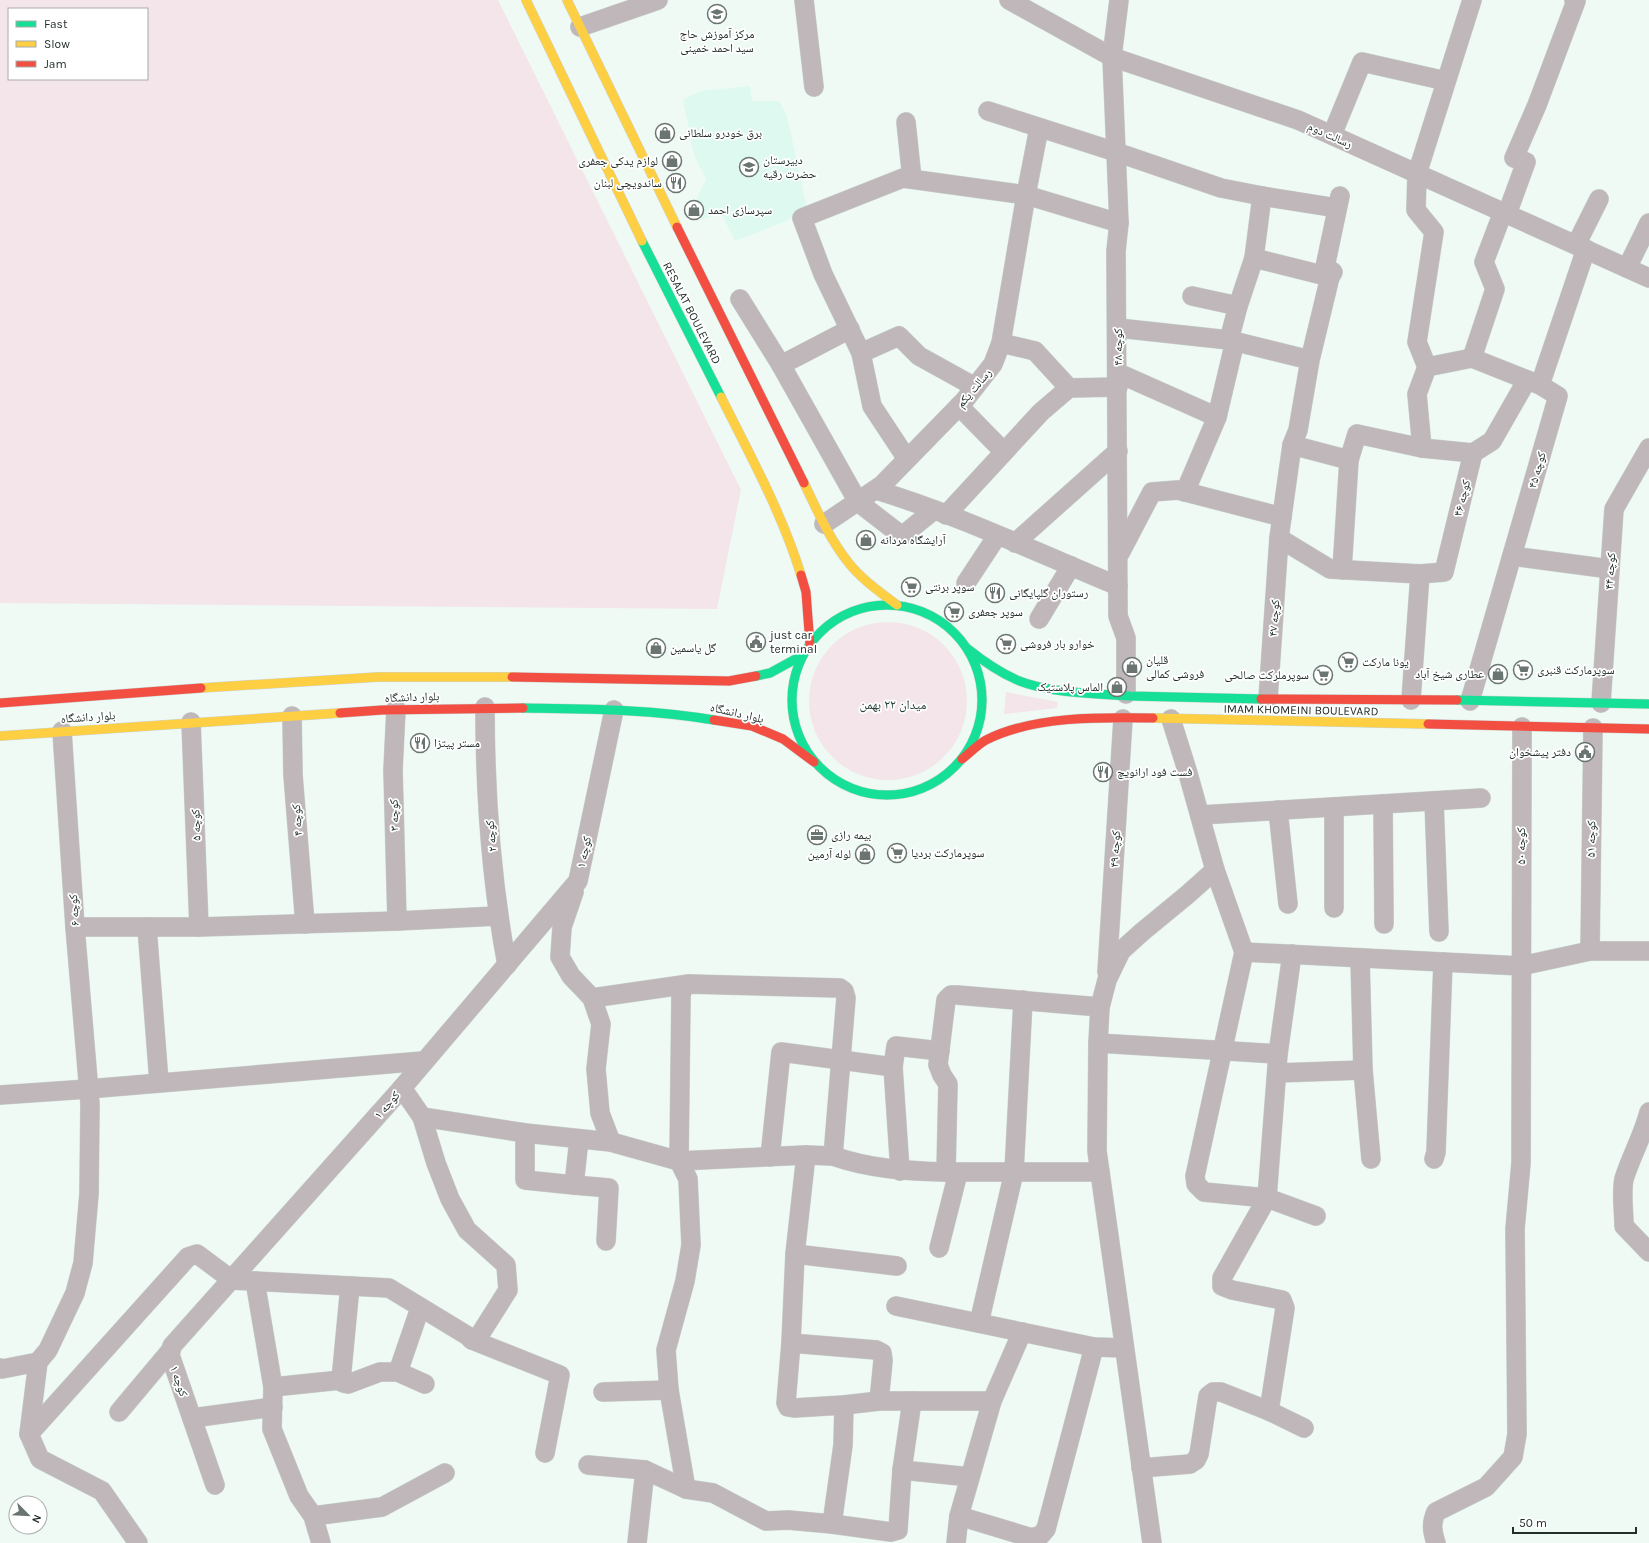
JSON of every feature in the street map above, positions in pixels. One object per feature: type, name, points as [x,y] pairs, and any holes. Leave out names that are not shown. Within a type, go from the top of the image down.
[{"type":"main road","name":"RESALAT BOULEVARD","points":[[526,0],[606,168],[767,490],[796,559],[806,592],[810,646]]},
{"type":"main road","name":"RESALAT BOULEVARD","points":[[567,0],[636,145],[824,524],[848,562],[866,580],[897,604]]},
{"type":"main road","points":[[897,604],[925,613],[950,628],[968,649],[980,677],[983,704],[976,732],[962,759],[942,778],[918,792],[889,796],[860,792],[842,784],[836,781],[814,762],[798,738],[792,711],[792,683],[803,655],[819,631],[841,615],[870,605],[897,604]]},
{"type":"main road","name":"IMAM KHOMEINI BOULEVARD","points":[[968,649],[986,663],[1017,680],[1043,687],[1087,694],[1126,694],[1194,698],[1649,704]]},
{"type":"main road","name":"بلوار دانشگاه","points":[[0,703],[190,692],[378,677],[493,677],[729,681],[770,673],[803,655]]},
{"type":"main road","name":"بلوار دانشگاه","points":[[0,736],[191,719],[292,716],[396,709],[485,707],[614,710],[693,716],[752,726],[783,739],[814,762]]},
{"type":"main road","name":"IMAM KHOMEINI BOULEVARD","points":[[962,759],[985,741],[1036,724],[1123,719],[1649,729]]},
{"type":"street","points":[[580,27],[658,0]]},
{"type":"street","points":[[804,0],[814,87]]},
{"type":"street","name":"رسالت دوم","points":[[1009,0],[1112,57],[1298,120],[1649,278]]},
{"type":"street","name":"کوچه ۴۸","points":[[1118,0],[1112,57],[1119,223],[1116,251],[1118,328],[1118,616],[1126,638],[1126,694]]},
{"type":"street","points":[[1422,448],[1417,394],[1427,367],[1417,342],[1434,232],[1416,210],[1417,174],[1472,0]]},
{"type":"street","points":[[1472,358],[1495,289],[1484,262],[1526,162],[1514,158],[1537,105],[1577,0]]},
{"type":"street","points":[[1332,135],[1362,62],[1446,81]]},
{"type":"street","points":[[988,111],[1116,152],[1221,188],[1262,196],[1338,202],[1324,267],[1333,272],[1330,277],[1254,258]]},
{"type":"street","points":[[906,122],[912,179]]},
{"type":"street","name":"رسالت یکم","points":[[824,524],[882,485],[959,406],[993,364],[1001,343],[1039,128]]},
{"type":"street","points":[[907,459],[872,406],[862,353],[823,274],[802,218],[903,178],[1026,195],[1119,223]]},
{"type":"street","points":[[1185,492],[1218,418],[1238,306],[1254,258],[1262,196]]},
{"type":"street","points":[[1342,570],[1349,460],[1357,434],[1422,448],[1474,453],[1492,441],[1534,382],[1599,199]]},
{"type":"street","points":[[1627,268],[1649,223]]},
{"type":"street","name":"کوچه ۴۷","points":[[1268,699],[1279,538],[1292,445],[1298,430],[1310,360],[1330,277]]},
{"type":"street","points":[[1192,296],[1238,306]]},
{"type":"street","points":[[740,299],[781,365],[858,502],[902,536],[940,512],[1004,452],[1041,412],[1069,388],[1118,380],[1218,418]]},
{"type":"street","points":[[1118,328],[1232,340],[1310,360]]},
{"type":"street","points":[[781,365],[850,329]]},
{"type":"street","points":[[862,353],[899,336],[920,356],[975,387]]},
{"type":"street","points":[[1001,343],[1035,351],[1069,388]]},
{"type":"street","points":[[1427,367],[1472,358],[1534,382]]},
{"type":"street","name":"کوچه ۴۵","points":[[1470,701],[1558,396],[1534,382]]},
{"type":"street","points":[[959,406],[1004,452]]},
{"type":"street","points":[[1292,445],[1349,460]]},
{"type":"street","name":"کوچه ۴۴","points":[[1601,703],[1614,509],[1649,448]]},
{"type":"street","points":[[1015,543],[1118,450]]},
{"type":"street","name":"کوچه ۴۶","points":[[1420,574],[1444,572],[1474,453]]},
{"type":"street","points":[[876,490],[906,499],[940,512],[1118,586]]},
{"type":"street","points":[[1119,556],[1152,492],[1178,490],[1282,517]]},
{"type":"street","points":[[966,583],[997,536]]},
{"type":"street","points":[[1279,538],[1330,569],[1420,574],[1410,700]]},
{"type":"street","points":[[1512,556],[1610,569]]},
{"type":"street","points":[[1039,619],[1071,566]]},
{"type":"street","name":"کوچه ۲","points":[[485,707],[485,766],[497,916],[507,965]]},
{"type":"street","name":"کوچه ۳","points":[[396,709],[393,770],[397,921]]},
{"type":"street","name":"کوچه ۱","points":[[215,1484],[170,1355],[172,1346],[402,1088],[423,1061],[578,881],[614,710]]},
{"type":"street","name":"کوچه ۴","points":[[292,716],[293,775],[305,924]]},
{"type":"street","name":"کوچه ۵","points":[[191,719],[199,927]]},
{"type":"street","name":"کوچه ۴۹","points":[[1107,980],[1123,719]]},
{"type":"street","points":[[1171,719],[1215,870],[1244,952],[1195,1176],[1196,1184],[1204,1192],[1267,1198],[1316,1216]]},
{"type":"street","name":"کوچه ۵۰","points":[[1436,1543],[1432,1521],[1436,1512],[1486,1487],[1513,1457],[1517,1434],[1515,1229],[1522,1163],[1522,727]]},
{"type":"street","name":"کوچه ۵۱","points":[[1590,950],[1593,728]]},
{"type":"street","name":"کوچه ۶","points":[[38,1362],[48,1350],[75,1293],[83,1263],[89,1194],[90,1104],[75,927],[62,731]]},
{"type":"street","points":[[1200,815],[1481,798]]},
{"type":"street","points":[[1434,801],[1439,932]]},
{"type":"street","points":[[1383,804],[1384,924]]},
{"type":"street","points":[[1334,807],[1334,908]]},
{"type":"street","points":[[1278,810],[1288,904]]},
{"type":"street","points":[[1152,1543],[1097,1151],[1098,1043],[1100,1007],[1107,980],[1121,952],[1142,932],[1215,870]]},
{"type":"street","points":[[578,881],[562,927],[560,957],[571,976],[592,998],[601,1024],[596,1068],[600,1113],[611,1142]]},
{"type":"street","points":[[75,927],[199,927],[397,921],[497,916]]},
{"type":"street","points":[[147,926],[159,1082]]},
{"type":"street","points":[[1244,952],[1521,966],[1590,950],[1649,951]]},
{"type":"street","points":[[1269,1411],[1285,1308],[1282,1300],[1276,1297],[1232,1290],[1222,1286],[1222,1278],[1267,1198],[1278,1054],[1292,954]]},
{"type":"street","points":[[1360,958],[1363,1070],[1371,1159]]},
{"type":"street","points":[[1434,1159],[1436,1152],[1443,962]]},
{"type":"street","points":[[592,998],[689,984],[840,988],[844,991],[846,998],[833,1156]]},
{"type":"street","points":[[686,1489],[669,1390],[666,1350],[685,1281],[690,1245],[688,1179],[679,1161],[682,994],[684,987],[689,984]]},
{"type":"street","points":[[939,1248],[952,1172],[948,1084],[938,1065],[946,1000],[951,996],[957,995],[1100,1007]]},
{"type":"street","points":[[979,1324],[1014,1172],[1023,1000]]},
{"type":"street","points":[[1098,1043],[1278,1054]]},
{"type":"street","points":[[900,1171],[892,1067],[896,1046],[940,1050]]},
{"type":"street","points":[[770,1156],[781,1052],[892,1067]]},
{"type":"street","points":[[0,1095],[423,1061]]},
{"type":"street","points":[[1277,1073],[1363,1070]]},
{"type":"street","points":[[402,1088],[422,1117],[436,1163],[456,1212],[467,1230],[506,1265],[508,1290],[479,1336],[472,1340]]},
{"type":"street","points":[[1649,1112],[1645,1129],[1624,1180],[1623,1194],[1624,1226],[1649,1252]]},
{"type":"street","points":[[422,1117],[526,1133],[611,1142],[679,1161],[806,1155],[833,1156],[855,1164],[900,1171],[1100,1172]]},
{"type":"street","points":[[526,1133],[525,1180],[609,1188],[606,1242]]},
{"type":"street","points":[[574,1184],[579,1139]]},
{"type":"street","points":[[806,1155],[795,1254],[791,1343],[786,1403],[788,1407],[794,1408],[844,1405],[880,1401],[992,1401]]},
{"type":"street","points":[[29,1434],[188,1256],[197,1254],[232,1280],[389,1288],[468,1336],[472,1340],[560,1376],[545,1453]]},
{"type":"street","points":[[795,1254],[896,1266]]},
{"type":"street","points":[[255,1281],[273,1387],[272,1429],[299,1496],[313,1516],[321,1543]]},
{"type":"street","points":[[342,1380],[350,1286]]},
{"type":"street","points":[[896,1306],[1094,1347],[1124,1348]]},
{"type":"street","points":[[398,1372],[420,1308]]},
{"type":"street","points":[[956,1543],[959,1516],[992,1401],[1022,1332]]},
{"type":"street","points":[[791,1343],[876,1350],[882,1353],[883,1361],[880,1401]]},
{"type":"street","points":[[959,1516],[1032,1538],[1041,1536],[1046,1529],[1094,1347]]},
{"type":"street","points":[[119,1412],[171,1350]]},
{"type":"street","points":[[0,1368],[2,1369],[38,1362],[29,1434],[40,1459],[102,1491],[138,1543]]},
{"type":"street","points":[[273,1387],[342,1380],[344,1383],[348,1384],[380,1372],[398,1372],[425,1384]]},
{"type":"street","points":[[603,1392],[669,1390]]},
{"type":"street","points":[[1141,1468],[1190,1464],[1196,1460],[1199,1454],[1208,1396],[1213,1392],[1221,1392],[1269,1411],[1304,1428]]},
{"type":"street","points":[[588,1465],[645,1470],[686,1489],[713,1493],[766,1521],[788,1520],[891,1532],[898,1530],[902,1470],[912,1401]]},
{"type":"street","points":[[832,1524],[843,1446],[844,1405]]},
{"type":"street","points":[[192,1418],[273,1407]]},
{"type":"street","points":[[637,1543],[645,1470]]},
{"type":"street","points":[[902,1470],[970,1477]]},
{"type":"street","points":[[313,1516],[382,1507],[445,1473]]},
{"type":"shaded area","points":[[0,0],[498,0],[741,490],[717,609],[0,603]]},
{"type":"shaded area","name":"دبیرستان حضرت رقیه","points":[[750,86],[752,101],[779,101],[787,116],[807,209],[784,222],[735,241],[721,213],[701,220],[696,200],[706,179],[694,155],[683,99],[701,91]]},
{"type":"shaded area","points":[[888,622],[918,628],[944,645],[961,671],[967,701],[961,731],[944,757],[918,774],[888,780],[858,774],[832,757],[815,731],[809,701],[815,671],[832,645],[858,628]]},
{"type":"shaded area","points":[[1006,692],[1058,702],[1057,708],[1004,714]]},
{"type":"traffic: fast","points":[[642,241],[721,397]]},
{"type":"traffic: fast","points":[[878,605],[896,605],[915,609],[932,616],[947,626],[961,640],[971,655],[978,672],[982,691],[982,700],[982,709],[978,728],[971,745],[961,760],[947,774],[932,784],[915,791],[896,795],[878,795],[859,791],[842,784],[827,774],[813,760],[803,745],[796,728],[792,709],[792,691],[796,672],[803,655],[813,640],[827,626],[842,616],[859,609],[878,605]]},
{"type":"traffic: fast","points":[[968,649],[991,666],[1017,680],[1043,688],[1130,696],[1261,699]]},
{"type":"traffic: fast","points":[[756,676],[770,673],[803,655]]},
{"type":"traffic: fast","points":[[1457,700],[1649,704]]},
{"type":"traffic: fast","points":[[523,708],[595,709],[690,716],[714,720]]},
{"type":"traffic: slow","points":[[526,0],[642,241]]},
{"type":"traffic: slow","points":[[567,0],[677,227]]},
{"type":"traffic: slow","points":[[721,397],[754,462],[785,529],[801,575]]},
{"type":"traffic: slow","points":[[804,483],[829,534],[841,553],[865,580],[897,605]]},
{"type":"traffic: slow","points":[[201,688],[378,677],[512,677]]},
{"type":"traffic: slow","points":[[0,736],[340,713]]},
{"type":"traffic: slow","points":[[1153,718],[1428,724]]},
{"type":"traffic: jam","points":[[677,227],[804,483]]},
{"type":"traffic: jam","points":[[801,575],[806,592],[810,645]]},
{"type":"traffic: jam","points":[[512,677],[729,681],[756,676]]},
{"type":"traffic: jam","points":[[0,703],[201,688]]},
{"type":"traffic: jam","points":[[1261,699],[1457,700]]},
{"type":"traffic: jam","points":[[340,713],[382,710],[523,708]]},
{"type":"traffic: jam","points":[[962,759],[986,740],[1025,726],[1046,722],[1090,718],[1153,718]]},
{"type":"traffic: jam","points":[[714,720],[752,726],[783,739],[814,762]]},
{"type":"traffic: jam","points":[[1428,724],[1649,729]]},
{"type":"place","name":"مرکز آموزش حاج سید احمد خمینی","points":[[717,14]]},
{"type":"place","name":"برق خودرو سلطانی","points":[[665,133]]},
{"type":"place","name":"لوازم یدکی جعفری","points":[[672,161]]},
{"type":"place","name":"دبیرستان حضرت رقیه","points":[[749,167]]},
{"type":"place","name":"ساندویچی لبنان","points":[[676,183]]},
{"type":"place","name":"سپرسازی احمد","points":[[694,210]]},
{"type":"place","name":"آرایشگاه مردانه","points":[[866,540]]},
{"type":"place","name":"سوپر برنتی","points":[[911,587]]},
{"type":"place","name":"رستوران گلپایگانی","points":[[995,593]]},
{"type":"place","name":"سوپر جعفری","points":[[954,612]]},
{"type":"place","name":"just car terminal","points":[[756,642]]},
{"type":"place","name":"خوارو بار فروشی","points":[[1006,644]]},
{"type":"place","name":"گل یاسمین","points":[[656,648]]},
{"type":"place","name":"یونا مارکت","points":[[1348,662]]},
{"type":"place","name":"قلیان فروشی کمالی","points":[[1132,667]]},
{"type":"place","name":"سوپرمارکت قنبری","points":[[1523,670]]},
{"type":"place","name":"عطاری شیخ آباد","points":[[1498,674]]},
{"type":"place","name":"سوپرملرکت صالحی","points":[[1323,675]]},
{"type":"place","name":"الماس پلاستیک","points":[[1117,687]]},
{"type":"place","name":"مستر پیتزا","points":[[420,743]]},
{"type":"place","name":"دفتر پیشخوان","points":[[1585,752]]},
{"type":"place","name":"فست فود ارانویچ","points":[[1103,772]]},
{"type":"place","name":"بیمه رازی","points":[[817,835]]},
{"type":"place","name":"سوپرمارکت بردیا","points":[[897,853]]},
{"type":"place","name":"لوله آرمین","points":[[865,854]]},
{"type":"district","name":"میدان ۲۲ بهمن","points":[[893,704]]}]
